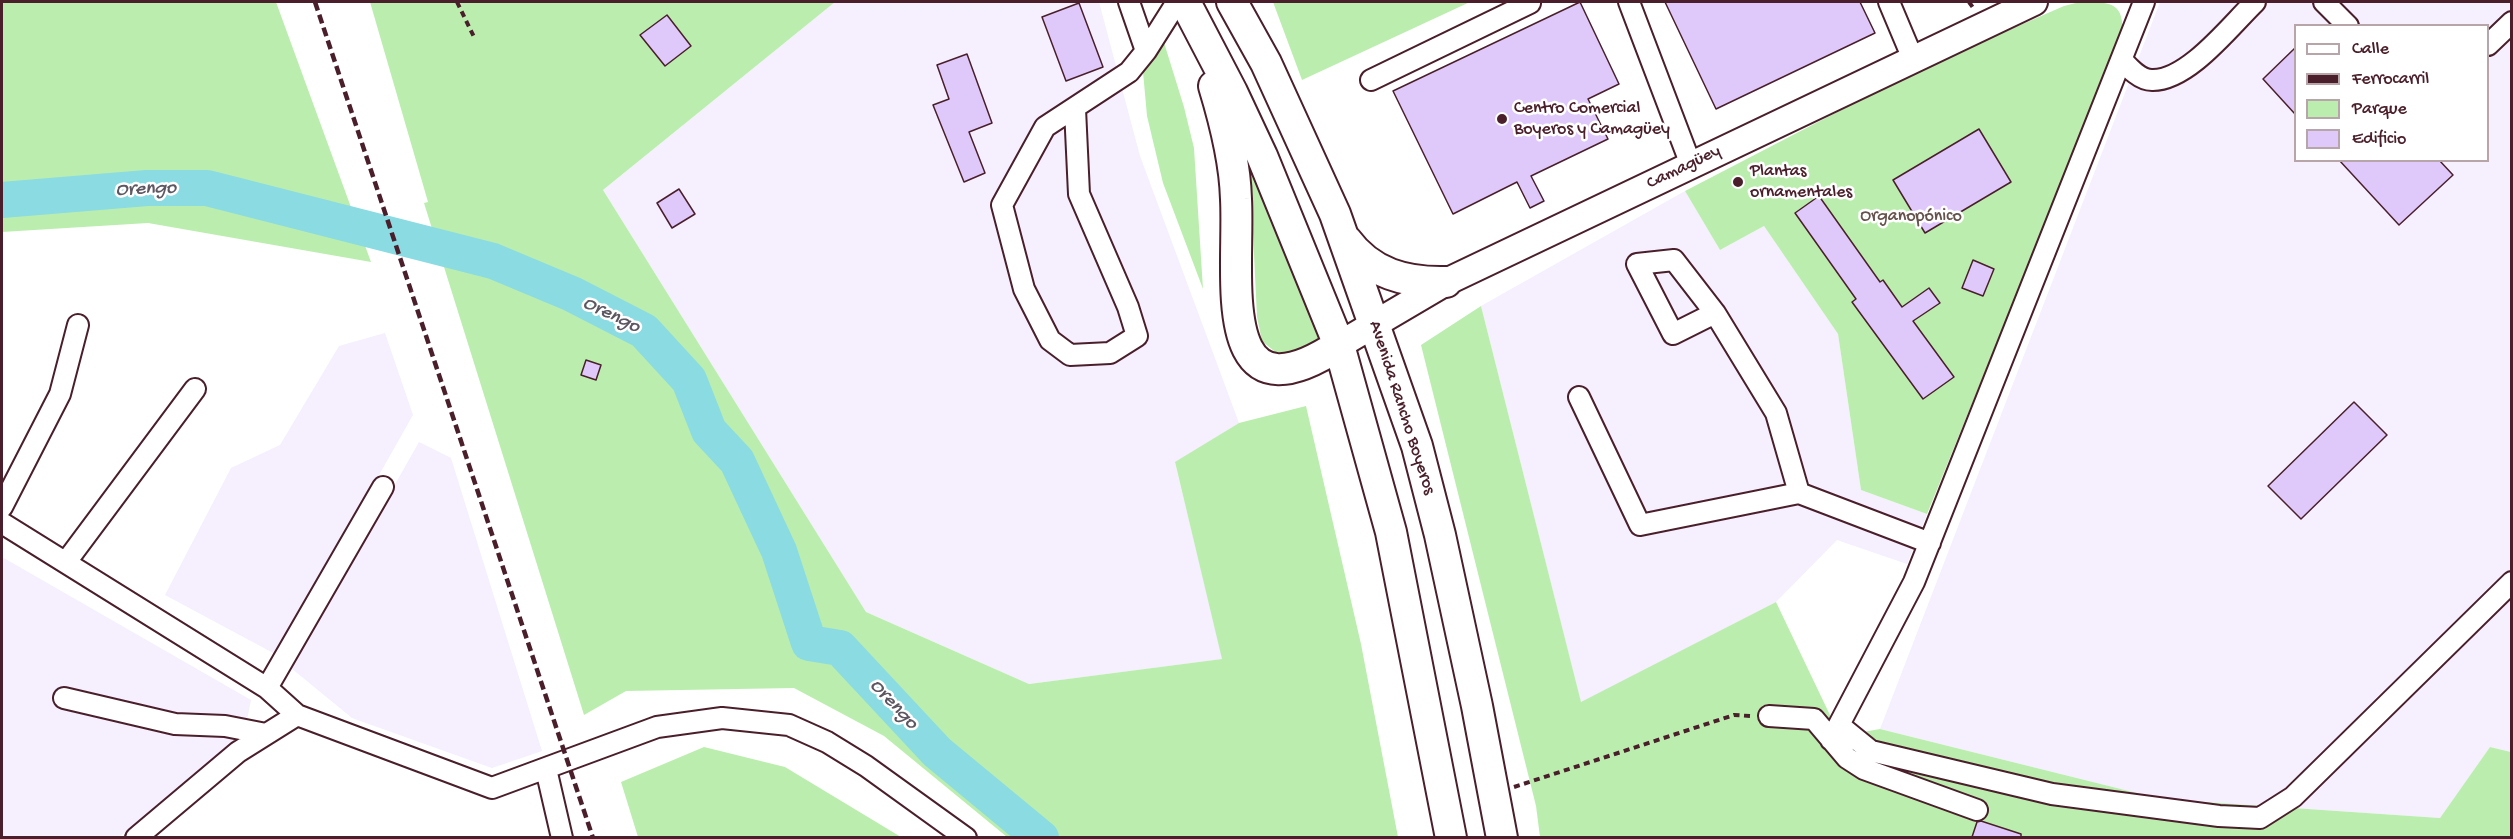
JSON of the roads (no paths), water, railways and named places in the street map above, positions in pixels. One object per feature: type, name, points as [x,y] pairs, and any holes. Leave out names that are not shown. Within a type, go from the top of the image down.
[{"type":"highway","points":[[1185,2],[1217,96],[1233,161],[1236,199],[1238,320],[1246,348],[1260,364],[1282,371],[1307,364],[1339,345]]},
{"type":"highway","points":[[1185,2],[1262,156],[1339,345],[1391,532],[1451,837]]},
{"type":"highway","name":"Avenida Rancho Boyeros","points":[[1232,2],[1266,63],[1335,214],[1417,446],[1437,524],[1502,837]]},
{"type":"highway","points":[[1335,214],[1345,238],[1354,251],[1382,272],[1416,281],[1446,282]]},
{"type":"main road","name":"Camagüey","points":[[1339,345],[1446,282],[2034,2]]},
{"type":"street","points":[[1129,2],[1146,51]]},
{"type":"street","points":[[1075,108],[1079,194],[1128,308],[1137,336],[1110,353],[1070,355],[1050,340],[1024,289],[1002,205],[1045,127],[1129,72],[1146,51],[1177,2]]},
{"type":"street","points":[[1629,2],[1691,165]]},
{"type":"street","points":[[1888,2],[1913,58]]},
{"type":"street","points":[[1835,732],[1914,582],[2144,2]]},
{"type":"street","points":[[2122,60],[2135,74],[2151,81],[2170,78],[2201,56],[2255,2]]},
{"type":"street","points":[[2324,2],[2346,24]]},
{"type":"street","points":[[1371,80],[1530,3]]},
{"type":"street","points":[[2489,43],[2511,21]]},
{"type":"street","points":[[1715,313],[1776,413],[1799,493]]},
{"type":"street","points":[[2,507],[60,394],[78,325]]},
{"type":"street","points":[[66,562],[195,389]]},
{"type":"street","points":[[1579,397],[1640,525],[1799,493],[1930,543]]},
{"type":"street","points":[[267,688],[383,487]]},
{"type":"street","points":[[2,523],[267,688],[297,715],[492,788],[657,727],[722,718],[789,725],[826,742],[866,766],[966,837]]},
{"type":"street","points":[[1769,716],[1814,719],[1871,751],[2052,794],[2219,816],[2260,818],[2293,797],[2511,582]]},
{"type":"street","points":[[64,698],[175,724],[225,726],[266,734]]},
{"type":"street","points":[[136,837],[238,752],[297,715]]},
{"type":"street","points":[[1835,732],[1847,758],[1864,769],[1977,810]]},
{"type":"street","points":[[546,769],[562,837]]},
{"type":"waterway","name":"Orengo","points":[[2,200],[147,188],[207,188],[493,261],[572,294],[644,331],[689,380],[709,431],[737,461],[779,551],[809,643],[840,648],[937,752],[1041,838]]},
{"type":"railway","points":[[315,2],[593,838]]},
{"type":"place","name":"Centro Comercial Boyeros y Camagüey","points":[[1502,119]]},
{"type":"place","name":"Plantas ornamentales","points":[[1738,182]]},
{"type":"park label","name":"Organopónico","points":[[1911,217]]}]
